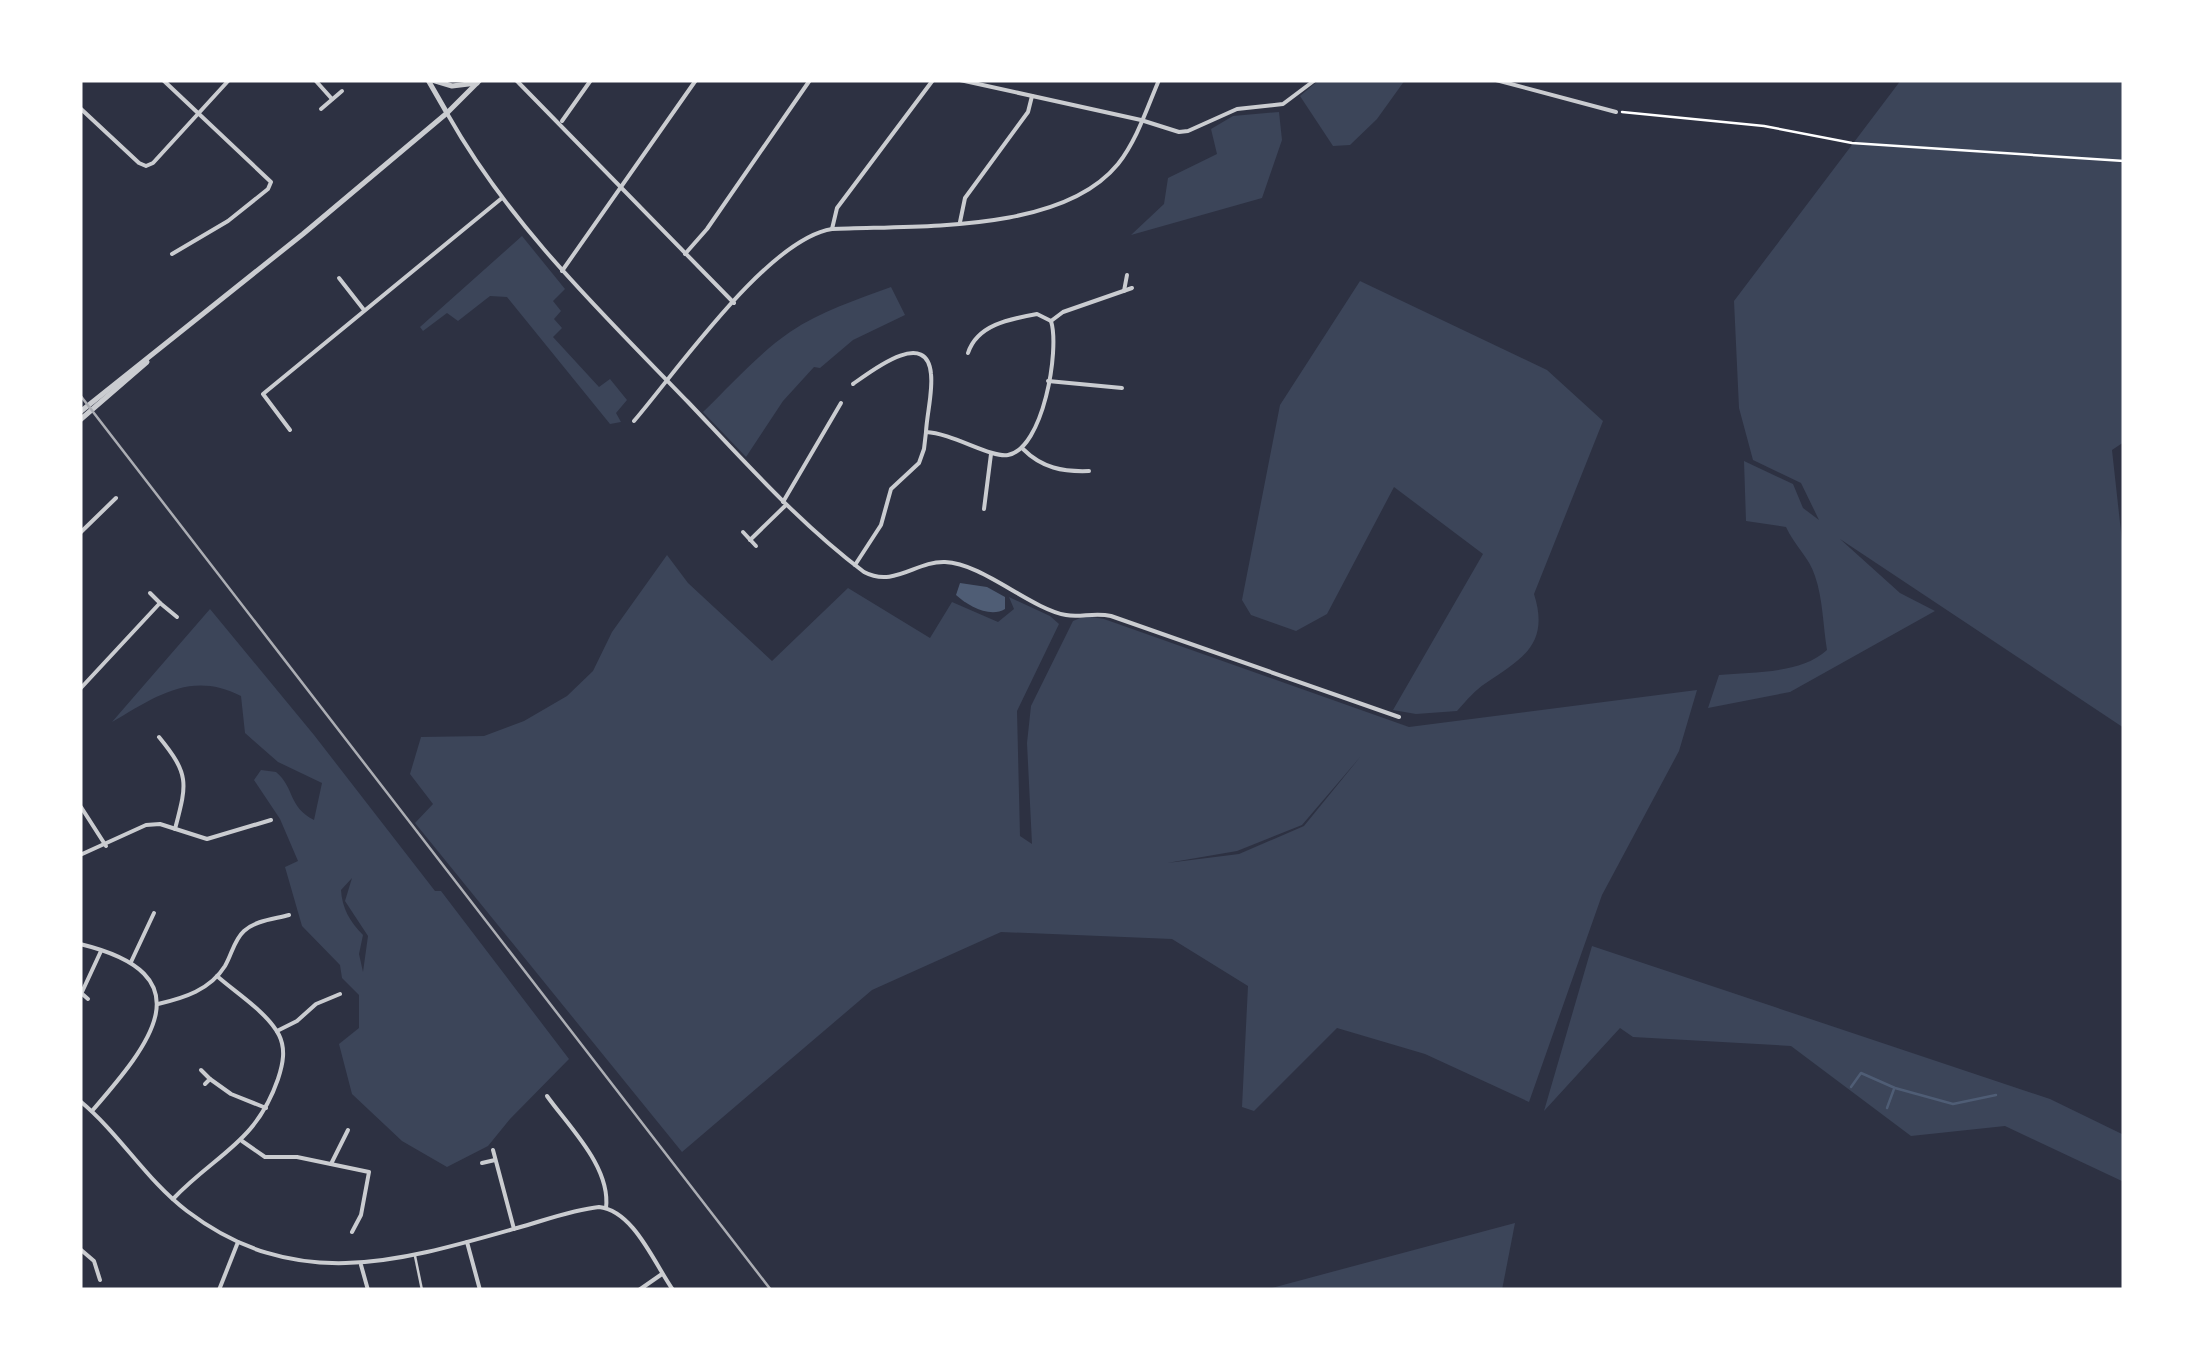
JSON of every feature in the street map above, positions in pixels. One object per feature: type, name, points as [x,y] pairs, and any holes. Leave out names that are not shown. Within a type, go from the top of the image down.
[{"type":"street","points":[[163,80],[264,174],[271,186],[228,221],[172,254]]},
{"type":"street","points":[[80,108],[146,166],[229,80]]},
{"type":"street","points":[[316,80],[332,99]]},
{"type":"street","points":[[430,80],[452,86],[479,82]]},
{"type":"street","points":[[430,80],[502,198],[562,272],[785,504],[873,577],[934,563],[956,563],[1062,614],[1098,612],[1400,717]]},
{"type":"street","points":[[516,80],[734,303]]},
{"type":"street","points":[[560,123],[590,80]]},
{"type":"street","points":[[562,272],[696,80]]},
{"type":"street","points":[[686,254],[810,80]]},
{"type":"street","points":[[832,229],[837,208],[933,80]]},
{"type":"street","points":[[960,80],[1188,132],[1236,109],[1283,104],[1315,80]]},
{"type":"street","points":[[634,421],[768,266],[810,234],[832,229],[1025,215],[1075,199],[1118,165],[1158,80]]},
{"type":"street","points":[[1496,80],[1616,112]]},
{"type":"street","points":[[80,420],[479,82]]},
{"type":"street","points":[[320,109],[342,91]]},
{"type":"street","points":[[960,222],[965,198],[1028,112],[1032,96]]},
{"type":"street","points":[[290,430],[263,394],[502,198]]},
{"type":"street","points":[[1124,291],[1127,275]]},
{"type":"street","points":[[338,278],[364,310]]},
{"type":"street","points":[[1050,320],[1132,288]]},
{"type":"street","points":[[926,432],[964,440],[990,454],[1008,455],[1023,449],[1033,436],[1056,341],[1050,320],[1037,314],[981,331],[972,340],[968,353]]},
{"type":"street","points":[[853,384],[898,356],[912,352],[929,364],[932,376],[919,463],[891,489],[881,525],[855,565]]},
{"type":"street","points":[[1048,381],[1122,388]]},
{"type":"street","points":[[80,412],[108,393]]},
{"type":"street","points":[[750,540],[785,504],[842,403]]},
{"type":"street","points":[[1023,449],[1039,464],[1071,472],[1089,471]]},
{"type":"street","points":[[984,509],[990,454]]},
{"type":"street","points":[[80,532],[116,498]]},
{"type":"street","points":[[744,532],[756,546]]},
{"type":"street","points":[[150,593],[177,616]]},
{"type":"street","points":[[80,678],[83,686],[160,602]]},
{"type":"street","points":[[159,737],[181,766],[186,787],[175,829]]},
{"type":"street","points":[[167,747],[174,741]]},
{"type":"street","points":[[81,807],[106,846]]},
{"type":"street","points":[[251,815],[255,825]]},
{"type":"street","points":[[80,854],[146,826],[160,824],[207,839],[270,820]]},
{"type":"street","points":[[272,908],[276,918]]},
{"type":"street","points":[[131,962],[154,913]]},
{"type":"street","points":[[158,1004],[189,996],[217,976],[245,930],[289,915]]},
{"type":"street","points":[[80,944],[143,970],[154,987],[158,1004],[153,1028],[132,1064],[92,1112]]},
{"type":"street","points":[[88,999],[81,992],[102,950]]},
{"type":"street","points":[[173,1199],[196,1175],[242,1141],[266,1108],[283,1060],[277,1031],[217,976]]},
{"type":"street","points":[[336,988],[346,997]]},
{"type":"street","points":[[277,1031],[297,1021],[316,1004],[340,994]]},
{"type":"street","points":[[201,1070],[231,1094],[266,1108]]},
{"type":"street","points":[[205,1084],[210,1079]]},
{"type":"street","points":[[547,1096],[600,1170],[606,1208]]},
{"type":"street","points":[[80,1102],[173,1199],[238,1242],[305,1262],[361,1265],[415,1256],[585,1209],[606,1208],[629,1224],[672,1290]]},
{"type":"street","points":[[331,1164],[348,1130]]},
{"type":"street","points":[[242,1141],[265,1157],[288,1156],[369,1172],[362,1215],[352,1232]]},
{"type":"street","points":[[492,1150],[514,1229]]},
{"type":"street","points":[[482,1163],[495,1160]]},
{"type":"street","points":[[219,1290],[238,1242]]},
{"type":"street","points":[[467,1242],[480,1290]]},
{"type":"street","points":[[80,1249],[94,1261],[100,1280]]},
{"type":"street","points":[[361,1265],[368,1290]]},
{"type":"street","points":[[638,1290],[662,1274]]},
{"type":"lane","points":[[415,1256],[422,1290]]},
{"type":"path","points":[[1616,112],[1764,126],[1852,143],[2124,160]]},
{"type":"shaded area","points":[[1319,80],[1405,80],[1377,119],[1350,145],[1333,146],[1300,96]]},
{"type":"shaded area","points":[[1901,80],[2124,80],[2124,442],[2112,450],[2124,559],[2124,728],[1840,539],[1900,593],[1935,611],[1790,692],[1708,708],[1719,675],[1790,668],[1827,650],[1820,594],[1809,563],[1786,527],[1746,521],[1744,461],[1793,484],[1803,508],[1819,520],[1801,483],[1753,460],[1739,408],[1734,301]]},
{"type":"shaded area","points":[[1279,112],[1282,140],[1262,198],[1131,235],[1164,204],[1168,178],[1217,154],[1211,129],[1233,116]]},
{"type":"shaded area","points":[[522,236],[565,289],[553,301],[561,311],[554,319],[562,328],[553,337],[599,387],[610,379],[627,400],[616,413],[621,422],[610,424],[507,297],[490,296],[458,321],[447,313],[423,331],[420,327]]},
{"type":"shaded area","points":[[1360,281],[1547,370],[1603,421],[1534,594],[1538,626],[1530,648],[1457,711],[1416,714],[1393,710],[1483,554],[1394,487],[1327,614],[1296,631],[1251,615],[1242,600],[1280,405]]},
{"type":"shaded area","points":[[891,287],[905,315],[853,340],[820,368],[814,367],[783,401],[746,457],[703,412],[790,332],[826,312]]},
{"type":"shaded area","points":[[667,555],[688,583],[772,661],[848,588],[930,638],[952,602],[998,622],[1014,609],[1009,597],[1050,616],[1059,624],[1017,711],[1020,836],[1032,844],[1027,743],[1031,706],[1073,621],[1085,616],[1104,619],[1409,727],[1697,690],[1679,751],[1602,895],[1529,1102],[1425,1054],[1337,1028],[1254,1111],[1242,1107],[1248,986],[1172,939],[1001,932],[872,990],[682,1152],[415,823],[433,804],[410,774],[421,737],[484,736],[524,721],[567,696],[593,671],[612,632]],"holes":[[[1361,756],[1304,826],[1239,854],[1167,863],[1237,851],[1302,825]]]},
{"type":"shaded area","points":[[960,583],[987,587],[1005,597],[1005,609],[979,610],[956,595]]},
{"type":"shaded area","points":[[210,609],[435,891],[441,891],[569,1059],[488,1146],[447,1167],[402,1141],[352,1094],[339,1044],[359,1028],[359,995],[342,978],[340,965],[302,926],[285,867],[298,861],[280,819],[254,780],[261,770],[276,772],[300,809],[314,820],[322,783],[278,762],[245,733],[241,696],[223,689],[190,686],[174,690],[112,722]],"holes":[[[352,878],[345,901],[368,936],[363,972],[359,954],[363,935],[348,914],[341,890]]]},
{"type":"shaded area","points":[[1592,946],[2050,1099],[2124,1135],[2124,1182],[2005,1126],[1911,1136],[1791,1046],[1633,1037],[1620,1028],[1544,1111]]},
{"type":"shaded area","points":[[1515,1223],[1502,1290],[1264,1290]]},
{"type":"waterway","points":[[1851,1087],[1861,1073],[1895,1088],[1953,1104],[1996,1095]]},
{"type":"waterway","points":[[1887,1108],[1894,1089]]},
{"type":"railway","points":[[80,395],[771,1290]]}]
